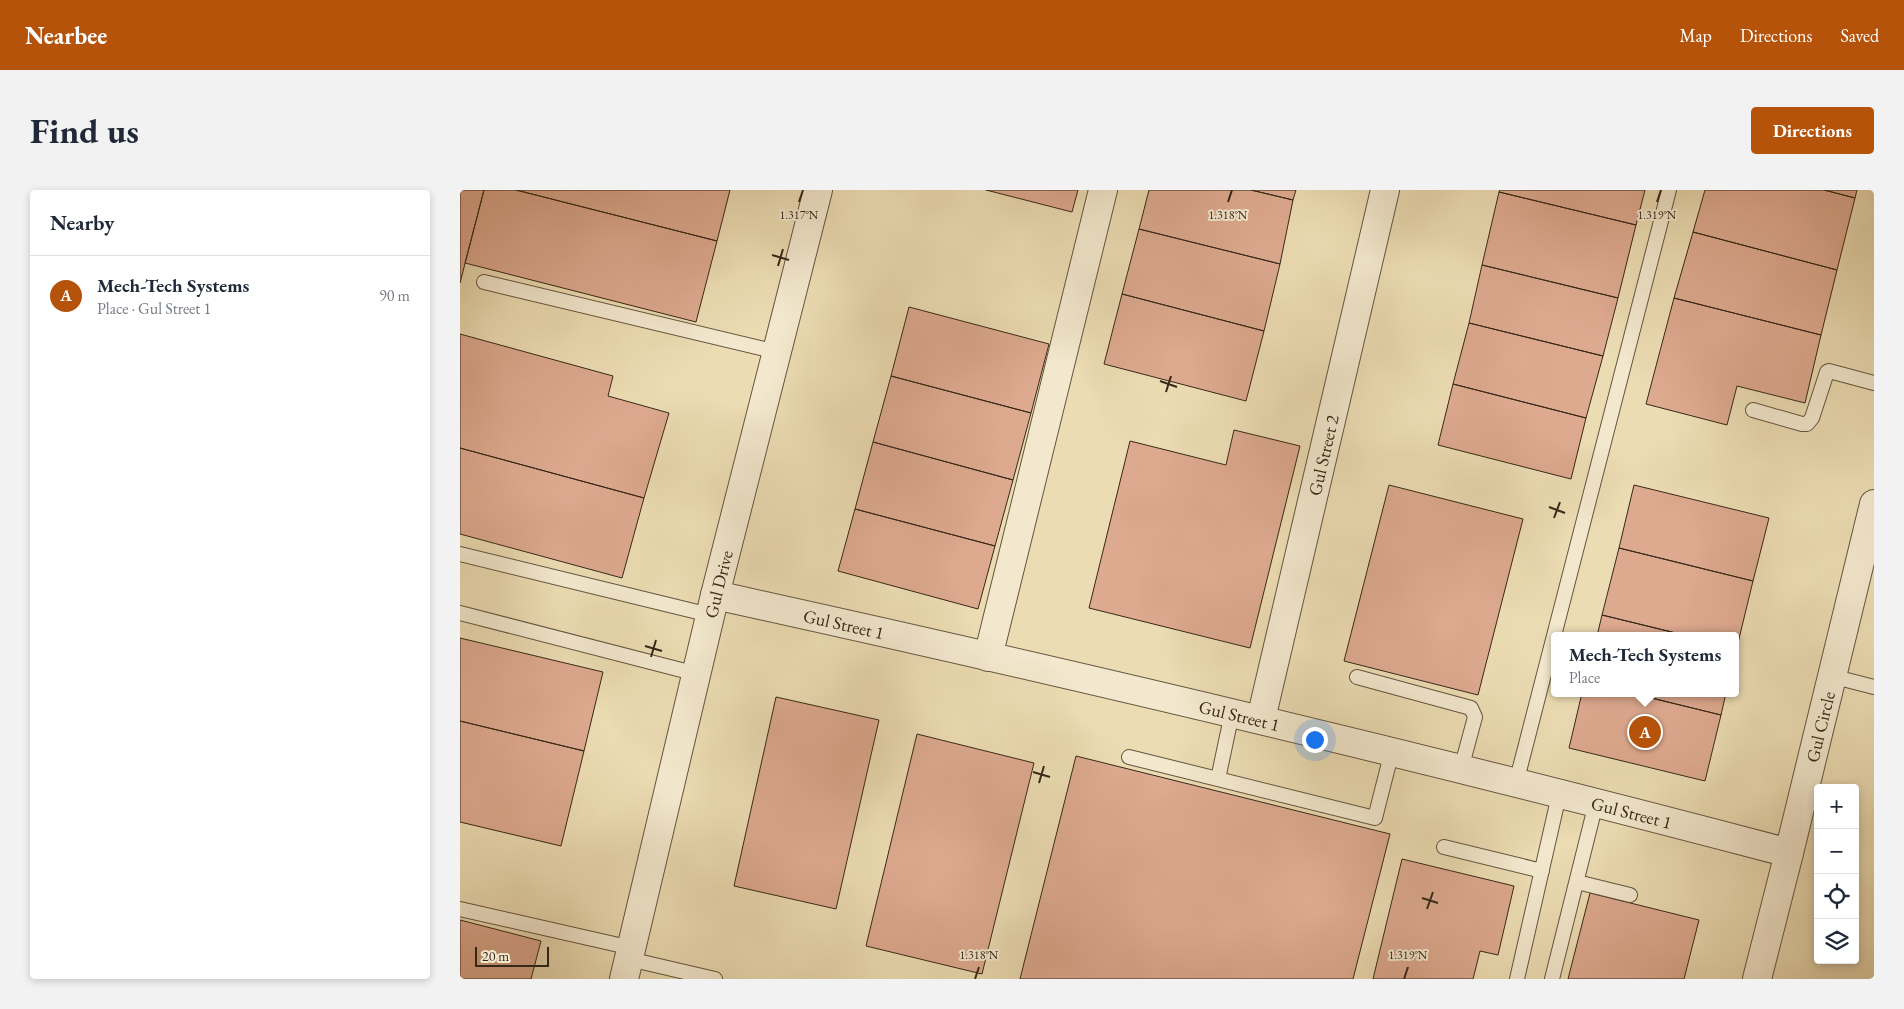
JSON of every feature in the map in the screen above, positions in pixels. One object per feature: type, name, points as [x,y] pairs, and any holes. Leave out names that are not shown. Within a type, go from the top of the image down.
[{"type":"street","name":"Gul Drive","points":[[628,962],[713,605],[818,190]]},
{"type":"street","points":[[988,657],[1103,190]]},
{"type":"street","name":"Gul Street 2","points":[[1261,719],[1385,190]]},
{"type":"street","name":"Gul Circle","points":[[1757,979],[1790,853],[1831,676],[1874,504]]},
{"type":"street","name":"Gul Street 1","points":[[713,605],[824,618],[1261,719],[1790,853]]},
{"type":"lane","points":[[1555,632],[1669,190]]},
{"type":"lane","points":[[484,282],[777,352]]},
{"type":"lane","points":[[1753,410],[1807,424],[1812,418],[1826,372],[1830,371],[1874,383]]},
{"type":"lane","points":[[460,554],[713,605]]},
{"type":"lane","points":[[460,613],[697,674]]},
{"type":"lane","points":[[1516,783],[1551,647]]},
{"type":"lane","points":[[1831,676],[1874,687]]},
{"type":"lane","points":[[1358,677],[1471,708],[1475,716],[1461,769]]},
{"type":"lane","points":[[1218,779],[1232,713]]},
{"type":"lane","points":[[1129,757],[1375,818],[1392,751]]},
{"type":"lane","points":[[1517,979],[1559,795]]},
{"type":"lane","points":[[1552,979],[1596,803]]},
{"type":"lane","points":[[1444,847],[1542,871]]},
{"type":"lane","points":[[1577,882],[1630,895]]},
{"type":"lane","points":[[460,909],[628,962],[714,979]]},
{"type":"building","points":[[460,190],[484,190],[460,283]]},
{"type":"building","points":[[484,190],[516,190],[717,241],[696,322],[465,263]]},
{"type":"building","points":[[516,190],[730,190],[717,241]]},
{"type":"building","points":[[986,190],[1078,190],[1072,212]]},
{"type":"building","points":[[1149,190],[1251,190],[1293,200],[1280,264],[1139,229]]},
{"type":"building","points":[[1251,190],[1296,190],[1293,200]]},
{"type":"building","points":[[1500,190],[1645,190],[1636,225],[1499,192]]},
{"type":"building","points":[[1705,190],[1824,190],[1855,198],[1837,270],[1693,232]]},
{"type":"building","points":[[1824,190],[1857,190],[1855,198]]},
{"type":"building","points":[[1499,192],[1636,225],[1618,298],[1482,265]]},
{"type":"building","points":[[1139,229],[1280,264],[1264,331],[1122,294]]},
{"type":"building","points":[[1693,232],[1837,270],[1821,335],[1674,298]]},
{"type":"building","points":[[1482,265],[1618,298],[1603,356],[1469,323]]},
{"type":"building","points":[[1122,294],[1264,331],[1246,401],[1104,364]]},
{"type":"building","points":[[1674,298],[1821,335],[1805,403],[1737,386],[1727,425],[1646,404]]},
{"type":"building","points":[[909,307],[1049,344],[1031,413],[891,376]]},
{"type":"building","points":[[1469,323],[1603,356],[1586,418],[1453,384]]},
{"type":"building","points":[[460,334],[613,376],[608,396],[669,413],[644,498],[460,448]]},
{"type":"building","points":[[891,376],[1031,413],[1013,480],[873,442]]},
{"type":"building","points":[[1453,384],[1586,418],[1571,479],[1438,445]]},
{"type":"building","points":[[1234,430],[1300,446],[1250,648],[1089,608],[1130,441],[1226,465]]},
{"type":"building","points":[[873,442],[1013,480],[995,546],[855,509]]},
{"type":"building","points":[[460,448],[644,498],[622,578],[460,534]]},
{"type":"building","points":[[1389,485],[1523,519],[1478,695],[1344,661]]},
{"type":"building","points":[[1634,485],[1769,518],[1753,581],[1619,548]]},
{"type":"building","points":[[855,509],[995,546],[978,609],[838,571]]},
{"type":"building","points":[[1619,548],[1753,581],[1739,639],[1739,632],[1672,632],[1602,615]]},
{"type":"building","points":[[1602,615],[1672,632],[1598,632]]},
{"type":"building","points":[[460,638],[603,672],[584,751],[460,721]]},
{"type":"building","points":[[776,697],[879,720],[836,909],[734,886]]},
{"type":"building","points":[[1581,697],[1647,697],[1721,715],[1705,781],[1569,748]]},
{"type":"building","points":[[1647,697],[1725,697],[1721,715]]},
{"type":"building","points":[[460,721],[584,751],[561,846],[460,822]]},
{"type":"building","points":[[917,734],[1034,763],[982,974],[866,946]]},
{"type":"building","points":[[1076,756],[1390,834],[1353,979],[1020,979]]},
{"type":"building","points":[[1402,859],[1514,886],[1498,955],[1480,951],[1473,979],[1373,979]]},
{"type":"building","points":[[1590,893],[1699,920],[1684,979],[1568,979]]},
{"type":"building","points":[[460,920],[541,941],[531,979],[460,979]]},
{"type":"place","name":"Mech-Tech Systems","points":[[1645,732]]}]
